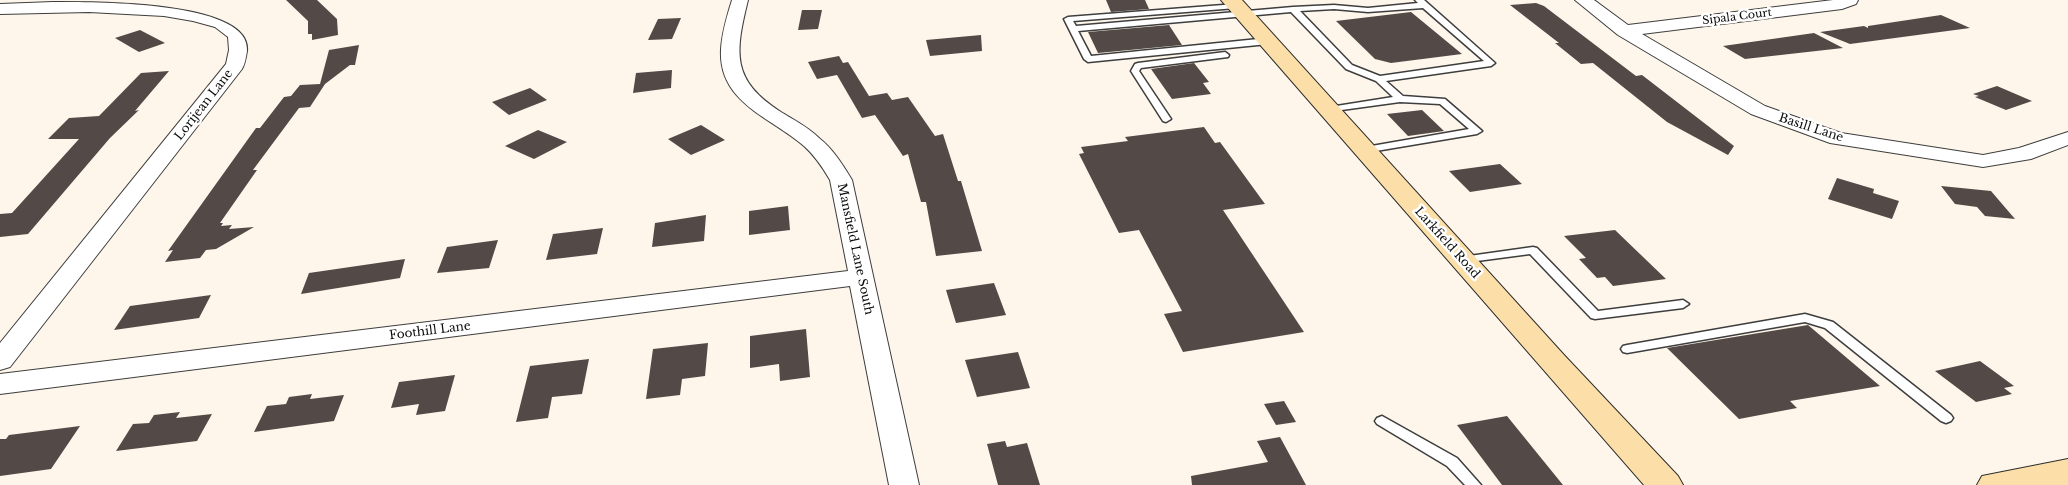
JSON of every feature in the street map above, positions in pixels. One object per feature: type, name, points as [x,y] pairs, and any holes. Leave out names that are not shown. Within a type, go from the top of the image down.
[{"type":"main road","name":"Larkfield Road","points":[[1237,7],[1665,485]]},
{"type":"main road","points":[[1995,485],[2068,472]]},
{"type":"street","name":"Mansfield Lane South","points":[[740,0],[731,36],[730,56],[734,79],[749,98],[775,119],[810,140],[829,159],[841,180],[904,485]]},
{"type":"street","name":"Basill Lane","points":[[1583,0],[1624,31],[1758,110],[1837,138],[1982,160],[2023,154],[2068,138]]},
{"type":"street","name":"Sipala Court","points":[[1624,31],[1842,4],[1850,0]]},
{"type":"street","name":"Lorijean Lane","points":[[0,9],[113,1],[182,7],[206,13],[224,22],[236,34],[238,49],[235,65],[0,360]]},
{"type":"street","name":"Foothill Lane","points":[[0,384],[861,277]]},
{"type":"lane","points":[[1334,7],[1356,0]]},
{"type":"lane","points":[[1268,41],[1088,59],[1073,29],[1237,7],[1293,9],[1334,7],[1368,10],[1422,2],[1492,63],[1379,79]]},
{"type":"lane","points":[[1293,9],[1349,67],[1379,79],[1400,100]]},
{"type":"lane","points":[[1166,119],[1135,71],[1138,66],[1224,55]]},
{"type":"lane","points":[[1330,110],[1400,100],[1442,101],[1477,131],[1364,150]]},
{"type":"lane","points":[[1462,260],[1533,250],[1596,315],[1683,304]]},
{"type":"lane","points":[[1627,349],[1805,318],[1818,320],[1829,325],[1946,418]]},
{"type":"lane","points":[[1382,421],[1452,462],[1474,485]]},
{"type":"building","points":[[286,0],[317,0],[337,19],[338,35],[312,40],[312,34],[308,34],[308,21]]},
{"type":"building","points":[[1106,0],[1145,0],[1149,9],[1111,12]]},
{"type":"building","points":[[1536,3],[1544,6],[1636,76],[1642,75],[1734,146],[1728,155],[1667,122],[1593,63],[1581,64],[1555,43],[1559,43],[1510,5]]},
{"type":"building","points":[[802,10],[822,10],[818,29],[798,30]]},
{"type":"building","points":[[1411,12],[1462,54],[1391,63],[1375,59],[1336,21]]},
{"type":"building","points":[[1941,15],[1970,28],[1850,44],[1820,32],[1864,26],[1868,28],[1868,26]]},
{"type":"building","points":[[681,18],[672,39],[648,40],[658,19]]},
{"type":"building","points":[[1169,25],[1182,45],[1098,53],[1088,32]]},
{"type":"building","points":[[140,30],[165,43],[139,52],[115,38]]},
{"type":"building","points":[[1814,33],[1843,48],[1745,59],[1723,46]]},
{"type":"building","points":[[981,35],[982,51],[930,56],[926,40]]},
{"type":"building","points":[[359,45],[355,65],[350,65],[325,84],[310,107],[299,108],[253,170],[257,170],[220,223],[223,223],[221,226],[232,225],[229,229],[254,227],[216,249],[206,250],[200,258],[165,262],[173,250],[168,251],[256,128],[260,128],[284,97],[291,96],[300,85],[320,84],[329,50]]},
{"type":"building","points":[[839,56],[843,63],[848,62],[869,96],[887,93],[892,100],[908,97],[935,136],[943,134],[958,181],[961,181],[982,251],[936,256],[926,202],[921,202],[908,154],[903,156],[875,115],[862,118],[837,75],[817,79],[808,62]]},
{"type":"building","points":[[1194,63],[1209,82],[1203,83],[1211,94],[1172,99],[1151,69]]},
{"type":"building","points":[[672,70],[671,88],[633,93],[636,73]]},
{"type":"building","points":[[169,71],[135,111],[139,110],[110,138],[28,234],[0,237],[0,214],[12,213],[79,139],[48,139],[69,118],[99,116],[141,73]]},
{"type":"building","points":[[1997,86],[2032,101],[2006,110],[1975,97],[1979,96],[1973,94]]},
{"type":"building","points":[[530,88],[547,100],[509,115],[492,102]]},
{"type":"building","points":[[1422,110],[1444,131],[1408,136],[1387,114]]},
{"type":"building","points":[[701,125],[725,140],[691,155],[668,139]]},
{"type":"building","points":[[1204,127],[1215,143],[1220,142],[1265,204],[1223,210],[1304,332],[1183,352],[1164,314],[1182,311],[1139,230],[1119,233],[1079,154],[1084,153],[1081,147],[1128,141],[1125,137]]},
{"type":"building","points":[[538,130],[567,142],[534,159],[505,146]]},
{"type":"building","points":[[1500,164],[1522,184],[1470,192],[1449,171]]},
{"type":"building","points":[[1837,178],[1874,189],[1873,193],[1899,201],[1892,219],[1828,199]]},
{"type":"building","points":[[1941,186],[1991,191],[2015,219],[1985,216],[1977,207],[1955,204]]},
{"type":"building","points":[[788,206],[790,230],[749,235],[749,211]]},
{"type":"building","points":[[706,215],[704,241],[652,247],[655,223]]},
{"type":"building","points":[[603,228],[597,254],[546,260],[553,234]]},
{"type":"building","points":[[1615,230],[1666,279],[1613,286],[1605,277],[1597,278],[1579,259],[1586,258],[1564,236]]},
{"type":"building","points":[[498,240],[489,268],[437,273],[447,247]]},
{"type":"building","points":[[405,259],[400,278],[301,294],[309,273]]},
{"type":"building","points":[[994,283],[1006,315],[956,323],[946,290]]},
{"type":"building","points":[[211,295],[199,318],[114,330],[130,306]]},
{"type":"building","points":[[1808,325],[1880,386],[1790,401],[1797,408],[1739,419],[1667,348]]},
{"type":"building","points":[[806,329],[810,377],[780,381],[779,364],[750,368],[750,336]]},
{"type":"building","points":[[708,343],[705,376],[682,379],[680,395],[646,399],[653,349]]},
{"type":"building","points":[[1018,352],[1030,388],[977,397],[965,360]]},
{"type":"building","points":[[589,359],[582,394],[552,397],[548,418],[516,422],[530,366]]},
{"type":"building","points":[[1980,361],[2014,386],[2004,388],[2012,394],[1976,402],[1935,371]]},
{"type":"building","points":[[455,375],[445,411],[416,415],[419,404],[391,408],[399,382]]},
{"type":"building","points":[[312,394],[310,399],[344,395],[334,421],[254,432],[267,406],[286,404],[289,397]]},
{"type":"building","points":[[1284,401],[1296,422],[1276,425],[1264,404]]},
{"type":"building","points":[[180,412],[176,418],[212,414],[197,441],[116,451],[133,424],[149,423],[154,415]]},
{"type":"building","points":[[1507,416],[1563,485],[1502,485],[1457,425]]},
{"type":"building","points":[[80,426],[51,469],[0,476],[0,439],[6,439],[9,435]]},
{"type":"building","points":[[1280,437],[1306,485],[1192,485],[1191,476],[1268,462],[1257,441]]},
{"type":"building","points":[[1005,441],[1007,447],[1027,443],[1040,485],[998,485],[987,444]]}]
